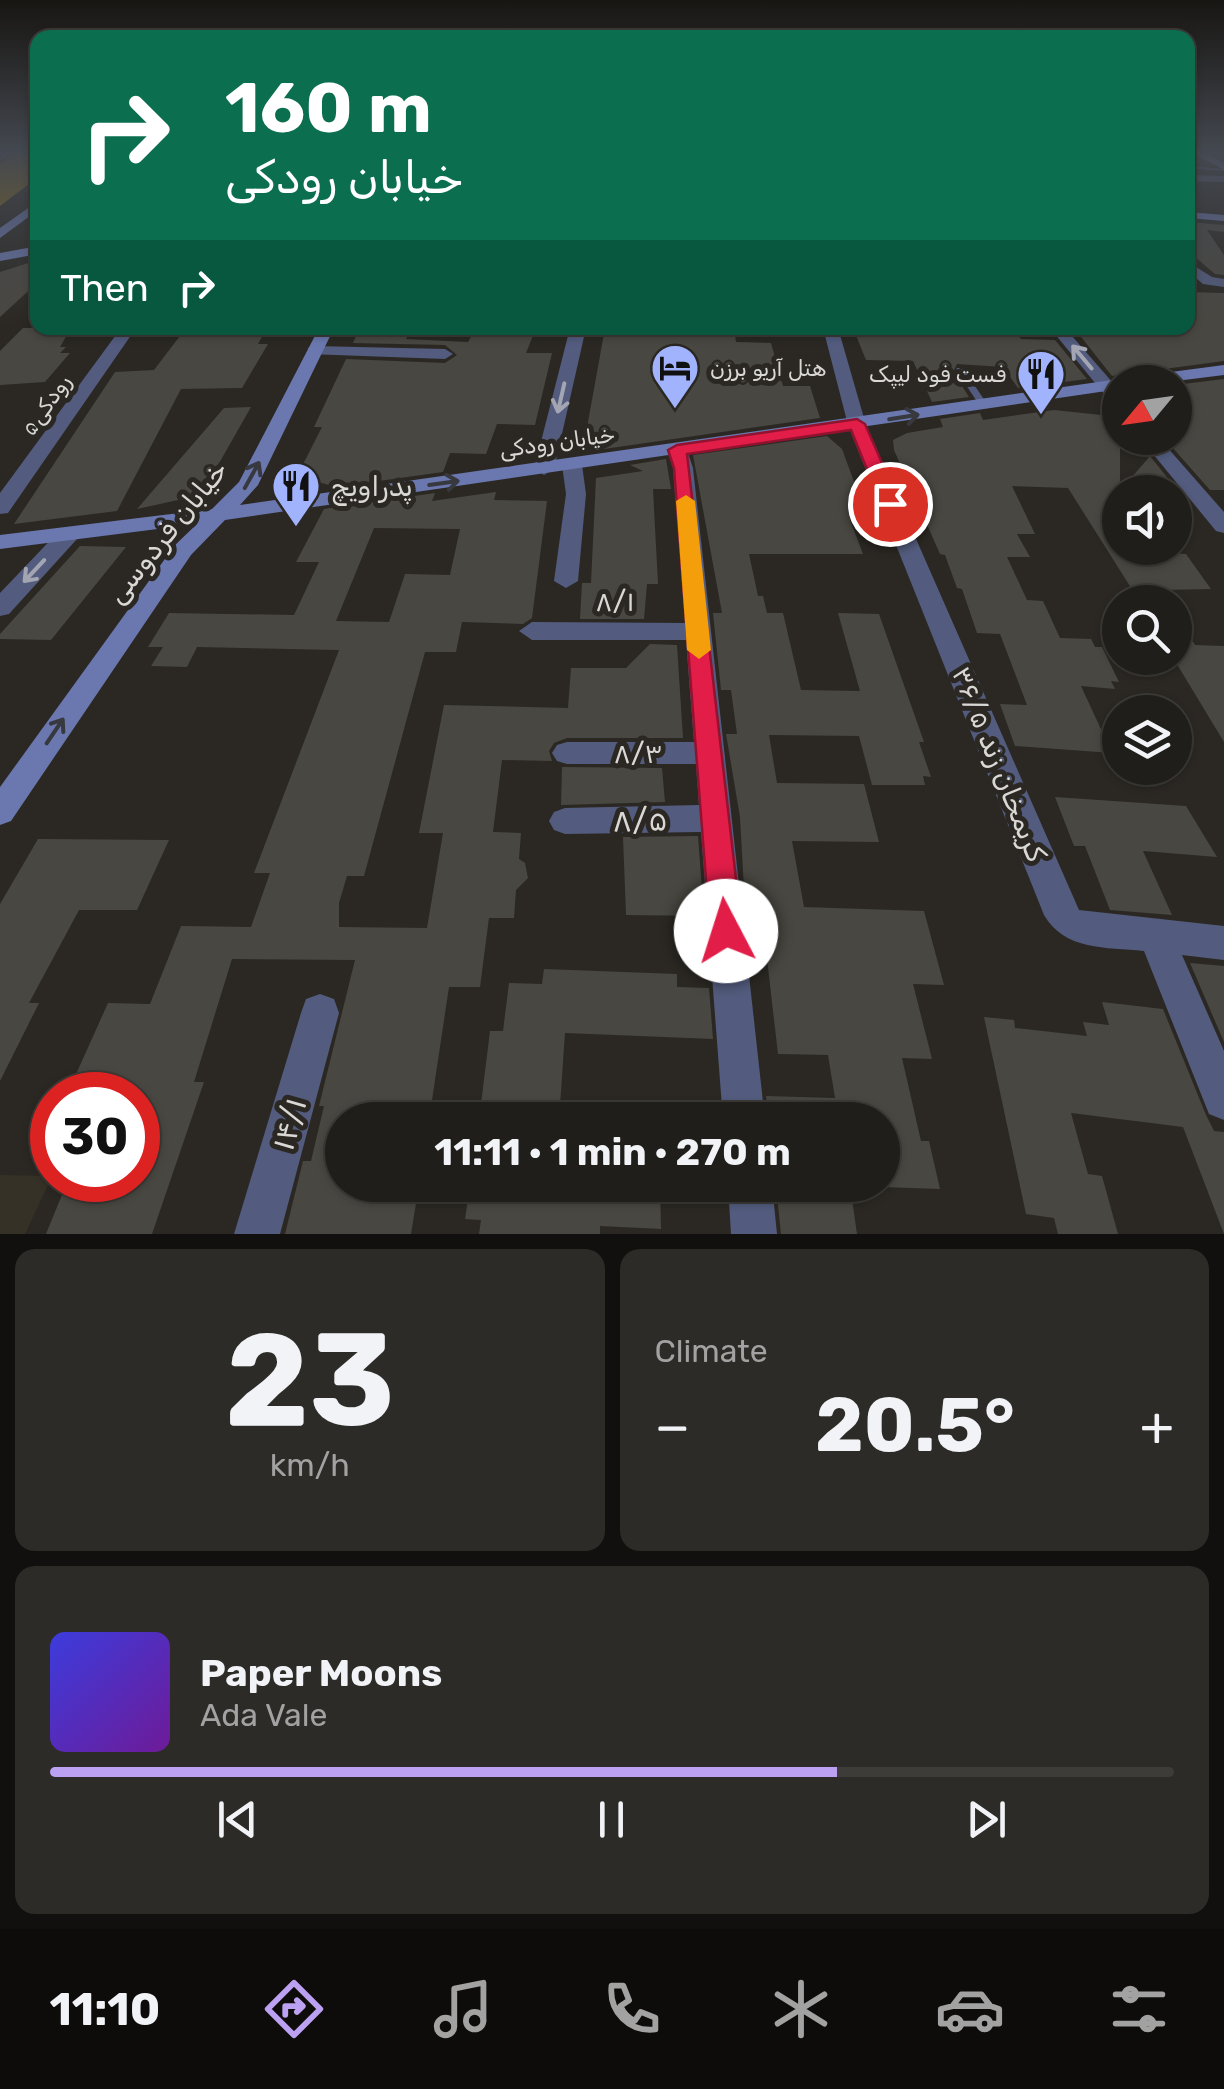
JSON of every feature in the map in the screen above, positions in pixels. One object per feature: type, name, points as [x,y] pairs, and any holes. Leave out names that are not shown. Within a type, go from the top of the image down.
[{"type":"street","points":[[0,234],[30,210]]},
{"type":"street","points":[[1195,216],[1224,218]]},
{"type":"street","points":[[0,247],[30,247]]},
{"type":"street","points":[[0,257],[30,249]]},
{"type":"street","points":[[1195,271],[1208,281],[1224,282]]},
{"type":"street","name":"رودکی۵","points":[[0,508],[123,335]]},
{"type":"street","name":"خیابان فردوسی","points":[[0,812],[184,550],[224,514],[248,485],[322,335]]},
{"type":"street","points":[[544,469],[576,335]]},
{"type":"street","name":"کریمخان زند ۳۶/۵","points":[[832,335],[857,424],[1056,904],[1067,922],[1078,928],[1157,938]]},
{"type":"street","points":[[1064,335],[1102,377]]},
{"type":"street","points":[[314,351],[445,354]]},
{"type":"street","points":[[1192,374],[1224,370]]},
{"type":"street","name":"خیابان رودکی","points":[[0,542],[224,514],[984,404],[1102,392]]},
{"type":"street","points":[[677,450],[683,468],[742,1102]]},
{"type":"street","points":[[1164,455],[1224,526]]},
{"type":"street","points":[[566,581],[576,494],[572,465]]},
{"type":"street","points":[[0,608],[68,534]]},
{"type":"street","name":"۸/۱","points":[[532,631],[697,632]]},
{"type":"street","name":"۸/۳","points":[[567,753],[708,753]]},
{"type":"street","name":"۸/۵","points":[[565,821],[716,818]]},
{"type":"street","points":[[1224,943],[1157,938],[1224,1099]]},
{"type":"street","name":"۱۴/۱","points":[[257,1234],[320,1013]]},
{"type":"street","points":[[751,1202],[754,1234]]},
{"type":"lane","points":[[960,370],[984,404]]},
{"type":"shaded area","points":[[0,1175],[30,1176],[30,1202],[40,1202],[25,1234],[0,1234]]},
{"type":"building","points":[[1195,223],[1224,225],[1224,232],[1207,230],[1224,255],[1224,275],[1215,274],[1195,257]]},
{"type":"building","points":[[30,263],[30,289],[0,317],[0,272]]},
{"type":"building","points":[[1195,292],[1224,293],[1224,361],[1192,365],[1103,365],[1080,335],[1195,335]]},
{"type":"building","points":[[23,328],[30,328],[30,335],[67,335],[60,347],[66,347],[60,353],[70,353],[45,382],[0,385],[0,351]]},
{"type":"building","points":[[181,335],[263,335],[258,344],[268,344],[242,388],[181,389],[117,511],[14,524],[115,372],[154,370]]},
{"type":"building","points":[[356,335],[408,335],[406,339],[468,342],[472,335],[533,335],[526,353],[552,353],[535,425],[497,424],[486,454],[450,453],[443,472],[336,487],[297,476],[322,427],[314,427],[346,359],[445,363],[457,355],[445,345],[353,343]]},
{"type":"building","points":[[604,335],[735,335],[736,342],[771,343],[783,386],[810,386],[820,418],[597,450],[584,444]]},
{"type":"building","points":[[856,335],[1018,335],[1021,339],[1055,340],[1087,379],[1018,388],[1003,367],[957,364],[953,372],[969,397],[932,402],[913,361],[866,360]]},
{"type":"building","points":[[1224,379],[1224,490],[1210,490],[1179,455],[1192,455],[1192,383]]},
{"type":"building","points":[[251,407],[201,495],[137,509],[224,408]]},
{"type":"building","points":[[1054,410],[1102,415],[1102,455],[1120,455],[1120,475],[1102,475],[1102,542],[1068,488],[1012,486],[1035,534],[1017,534],[1030,557],[1007,557],[1027,600],[1043,601],[1060,638],[1091,639],[1095,647],[1102,647],[1102,675],[1116,675],[1119,682],[1111,681],[1115,689],[1081,686],[1102,731],[1102,752],[1015,746],[1000,704],[1027,705],[1000,634],[977,633],[962,589],[957,588],[945,555],[940,554],[894,450],[893,440],[907,433],[943,427],[940,419],[980,413],[983,420]]},
{"type":"building","points":[[827,436],[842,449],[868,520],[850,520],[863,554],[749,554],[758,596],[763,596],[767,613],[783,613],[801,690],[860,691],[838,613],[879,614],[924,742],[919,742],[931,777],[923,776],[925,785],[872,785],[859,736],[769,735],[777,783],[864,784],[879,842],[792,841],[804,907],[924,911],[944,985],[913,984],[932,1059],[902,1058],[921,1141],[929,1141],[940,1189],[900,1188],[900,1102],[767,1102],[766,1096],[835,1098],[828,1055],[778,1054],[761,907],[745,907],[740,817],[726,734],[737,734],[731,690],[721,690],[713,613],[722,613],[693,455]]},
{"type":"building","points":[[1150,456],[1165,475],[1134,475]]},
{"type":"building","points":[[666,459],[671,489],[653,489],[658,584],[647,584],[644,619],[580,619],[582,583],[591,583],[596,478],[643,471],[630,465]]},
{"type":"building","points":[[496,492],[494,500],[547,501],[532,618],[523,624],[462,622],[456,652],[425,652],[364,876],[347,876],[339,903],[339,927],[427,928],[443,833],[419,833],[444,705],[568,708],[571,668],[626,668],[650,644],[677,645],[683,738],[567,738],[554,743],[549,751],[552,761],[502,760],[493,832],[521,833],[519,859],[525,863],[528,878],[516,890],[514,918],[489,918],[480,987],[449,987],[432,1102],[325,1102],[325,1202],[416,1202],[411,1234],[285,1234],[303,1161],[311,1161],[324,1106],[319,1106],[355,960],[232,959],[194,1082],[204,1082],[152,1234],[46,1234],[59,1202],[160,1202],[160,1072],[77,1072],[108,1003],[150,1004],[181,926],[251,927],[270,873],[254,873],[339,650],[197,647],[187,667],[151,666],[163,647],[148,647],[169,613],[294,615],[319,562],[296,562],[324,509],[435,493],[432,501]],"holes":[[[374,528],[460,529],[450,575],[405,574],[389,622],[336,621]]]},
{"type":"building","points":[[80,546],[126,547],[51,640],[0,639],[0,634]]},
{"type":"building","points":[[1192,562],[1211,589],[1192,589],[1192,585],[1129,585],[1117,565]]},
{"type":"building","points":[[1192,640],[1195,645],[1224,646],[1224,742],[1183,675],[1192,675]]},
{"type":"building","points":[[562,767],[662,768],[665,802],[561,805]]},
{"type":"building","points":[[1055,797],[1186,806],[1217,857],[1143,851],[1172,915],[1110,910],[1085,846],[1074,846]]},
{"type":"building","points":[[698,836],[704,916],[626,915],[623,837]]},
{"type":"building","points":[[38,839],[169,840],[137,910],[79,910],[29,1003],[39,1003],[0,1081],[0,904]]},
{"type":"building","points":[[1190,963],[1224,966],[1224,1042]]},
{"type":"building","points":[[544,969],[677,974],[677,987],[709,988],[713,1039],[565,1033],[560,1102],[481,1102],[490,1031],[503,1031],[509,983],[542,984]]},
{"type":"building","points":[[1102,1002],[1163,1009],[1206,1115],[1214,1131],[1224,1132],[1224,1234],[1183,1127],[1071,1113],[1088,1174],[1102,1176],[1118,1234],[1058,1234],[1054,1218],[1026,1214],[984,1017],[1014,1020],[1015,1028],[1087,1036],[1083,1022],[1109,1025]]},
{"type":"building","points":[[468,1202],[660,1202],[661,1229],[600,1226],[600,1234],[479,1234],[481,1220],[465,1219]]},
{"type":"building","points":[[778,1202],[852,1202],[857,1234],[781,1234]]},
{"type":"slow traffic","points":[[686,501],[699,650]]},
{"type":"place","name":"هتل آریو برزن","points":[[675,410]]},
{"type":"place","name":"فست فود لیپک","points":[[1041,416]]},
{"type":"place","name":"پدراویچ","points":[[296,528]]},
{"type":"route","points":[[726,931],[683,468],[677,450],[857,424],[890,504]]}]
